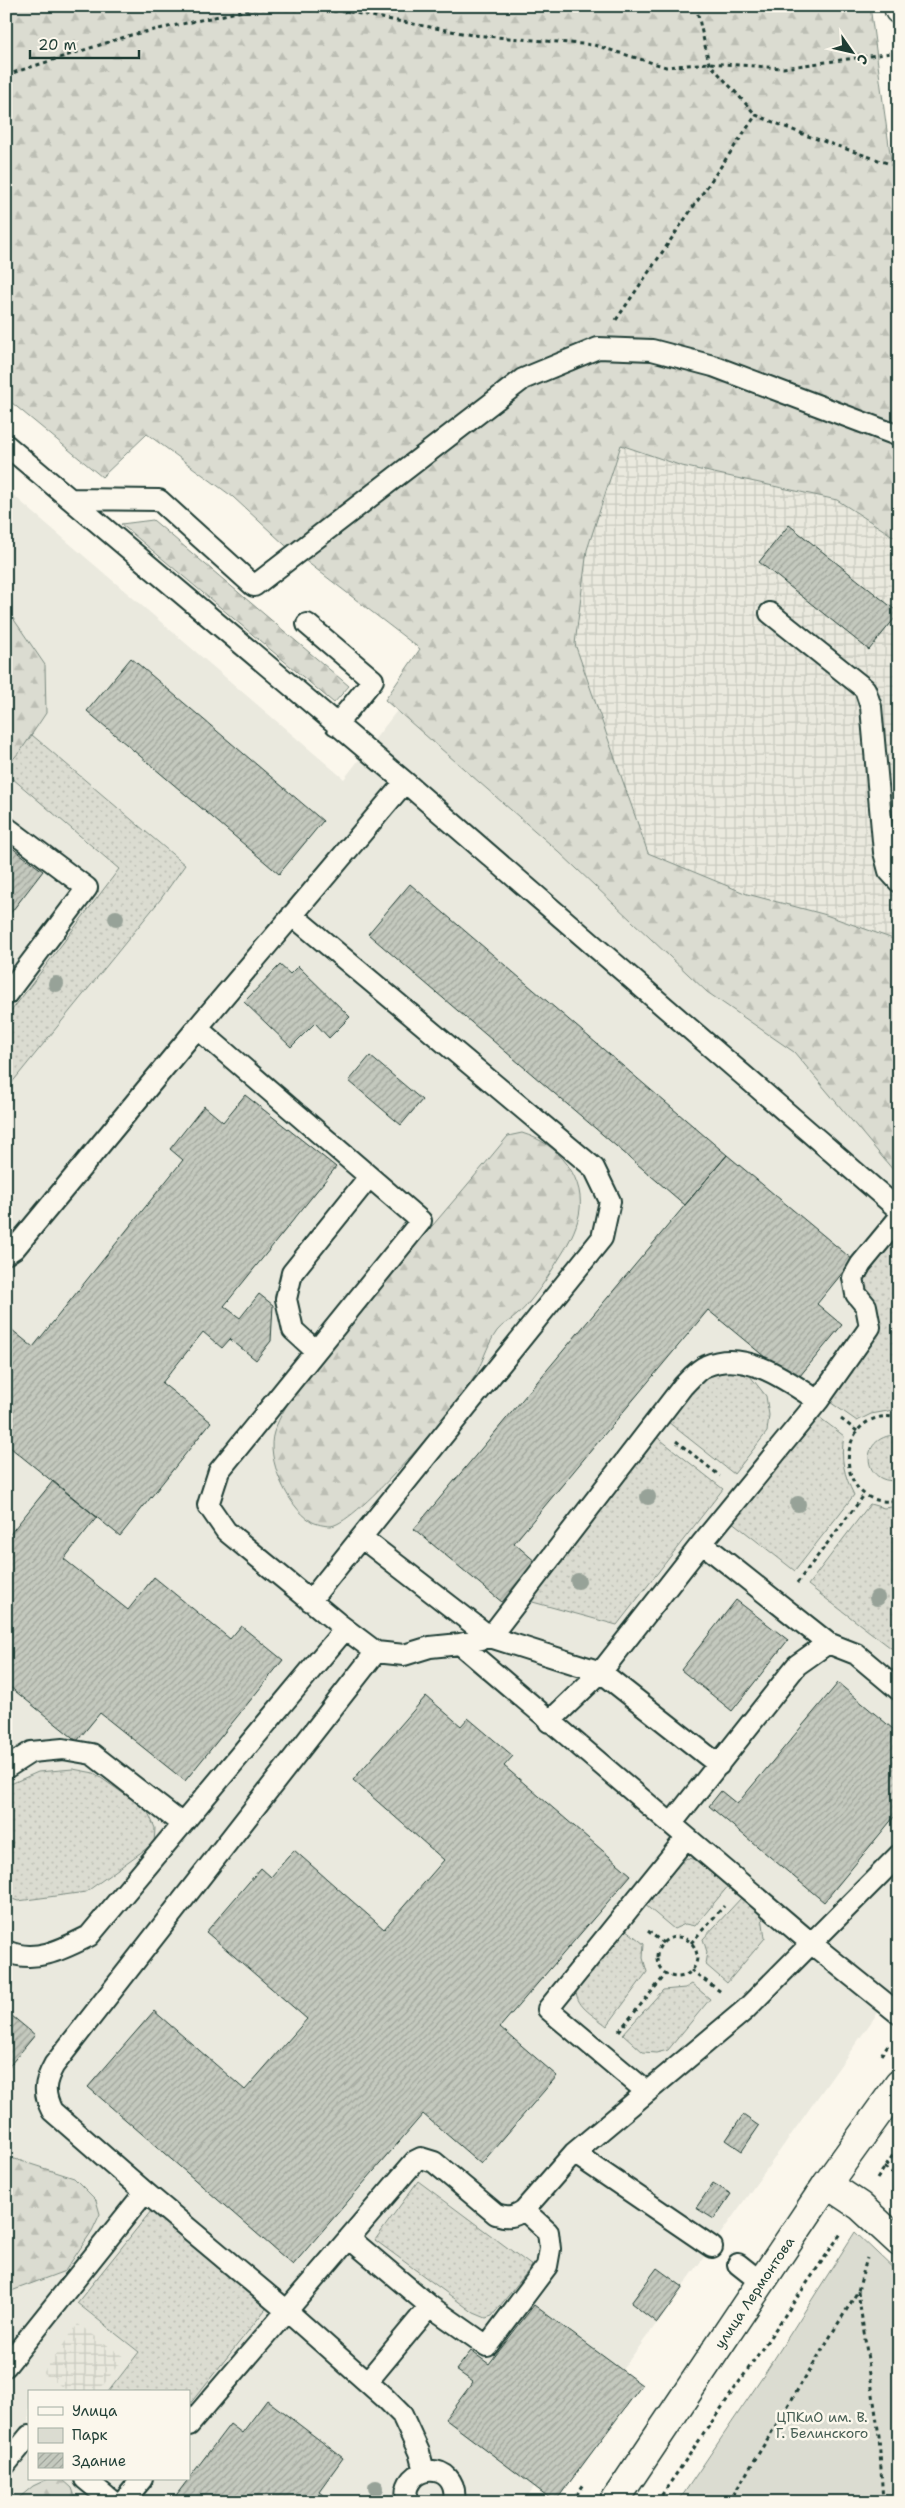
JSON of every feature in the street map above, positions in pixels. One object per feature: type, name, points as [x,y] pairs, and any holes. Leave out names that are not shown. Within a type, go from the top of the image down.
[{"type":"main road","name":"улица Лермонтова","points":[[614,2502],[827,2184],[899,2084]]},
{"type":"main road","points":[[827,2184],[869,2214],[899,2242]]},
{"type":"lane","points":[[70,499],[159,500],[254,586],[523,379],[598,348],[652,350],[713,366],[899,436]]},
{"type":"lane","points":[[6,445],[404,782],[899,1210]]},
{"type":"lane","points":[[770,613],[865,689],[871,707],[884,852],[890,871],[899,882]]},
{"type":"lane","points":[[307,624],[373,680],[336,725]]},
{"type":"lane","points":[[6,1254],[15,1248],[404,782]]},
{"type":"lane","points":[[6,827],[87,888],[6,995]]},
{"type":"lane","points":[[292,915],[594,1168],[610,1201],[602,1238],[310,1601]]},
{"type":"lane","points":[[197,1028],[421,1221],[219,1471],[208,1505],[226,1531],[330,1618],[376,1652],[404,1655],[430,1647],[460,1644],[490,1637],[683,1386],[705,1366],[726,1361],[752,1365],[780,1375],[818,1401]]},
{"type":"lane","points":[[316,1352],[293,1330],[286,1299],[292,1273],[370,1177]]},
{"type":"lane","points":[[549,1722],[601,1672],[702,1543],[818,1401],[870,1327],[866,1306],[856,1294],[853,1278],[861,1264],[899,1218]]},
{"type":"lane","points":[[362,1538],[490,1637],[601,1672],[718,1765]]},
{"type":"lane","points":[[702,1543],[828,1643],[856,1654],[899,1690]]},
{"type":"lane","points":[[6,1951],[18,1956],[53,1954],[89,1936],[345,1629],[330,1618]]},
{"type":"lane","points":[[672,1823],[797,1665],[828,1643]]},
{"type":"lane","points":[[460,1644],[549,1722],[672,1823],[686,1838],[899,2014]]},
{"type":"lane","points":[[376,1652],[54,2065],[44,2087],[46,2100],[52,2111],[145,2192],[287,2310],[402,2415],[419,2452],[424,2472]]},
{"type":"lane","points":[[6,1768],[31,1752],[62,1749],[92,1754],[182,1824]]},
{"type":"lane","points":[[647,2092],[548,2010],[686,1838]]},
{"type":"lane","points":[[190,2424],[415,2161],[421,2158],[434,2162],[496,2214],[505,2217],[516,2216],[524,2210],[574,2153],[744,2010],[899,1855]]},
{"type":"lane","points":[[574,2153],[712,2247]]},
{"type":"lane","points":[[6,2366],[145,2192]]},
{"type":"lane","points":[[349,2238],[430,2306],[486,2346],[546,2266],[550,2249],[548,2232],[524,2210]]},
{"type":"lane","points":[[738,2264],[762,2283]]},
{"type":"lane","points":[[368,2382],[430,2306]]},
{"type":"lane","points":[[6,2464],[28,2437]]},
{"type":"lane","points":[[408,2502],[408,2485],[417,2474],[438,2471],[450,2479],[454,2486],[454,2502]]},
{"type":"lane","points":[[86,2480],[113,2502]]},
{"type":"lane","points":[[123,2502],[141,2480]]},
{"type":"path","points":[[696,6],[708,63],[756,115],[808,136],[899,167]]},
{"type":"path","points":[[6,75],[131,34],[256,7],[350,12],[472,35],[594,45],[666,67],[708,63],[783,68],[899,52]]},
{"type":"path","points":[[598,348],[756,115]]},
{"type":"path","points":[[899,1418],[879,1417],[867,1423],[857,1431],[849,1443],[847,1458],[848,1472],[855,1484],[865,1494],[877,1500],[890,1502],[899,1500]]},
{"type":"path","points":[[654,1423],[742,1494]]},
{"type":"path","points":[[780,1605],[865,1494]]},
{"type":"path","points":[[691,1943],[742,1885]]},
{"type":"path","points":[[675,1937],[686,1939],[691,1943],[697,1954],[697,1960],[691,1970],[680,1976],[666,1973],[658,1962],[658,1956],[663,1943],[675,1937]]},
{"type":"path","points":[[691,1970],[744,2010]]},
{"type":"path","points":[[601,2054],[666,1973]]},
{"type":"path","points":[[883,2502],[879,2436],[858,2291],[869,2214],[884,2167],[899,2146]]},
{"type":"path","points":[[884,2167],[899,2177]]},
{"type":"path","points":[[657,2502],[869,2214]]},
{"type":"path","points":[[730,2502],[858,2291]]},
{"type":"shaded area","points":[[632,399],[899,512],[899,1121],[413,690]]},
{"type":"shaded area","points":[[6,489],[344,779],[413,690],[899,1121],[899,1983],[657,2323],[523,2502],[6,2502]]},
{"type":"shaded area","points":[[78,2324],[124,2357],[99,2390],[66,2390],[43,2373]]},
{"type":"green space","points":[[6,6],[870,6],[899,219],[899,540],[837,500],[682,466],[621,445],[587,550],[575,644],[648,853],[747,894],[823,914],[899,941],[899,1177],[794,1052],[707,992],[558,851],[385,700],[420,649],[285,545],[233,497],[147,434],[102,477],[6,398]]},
{"type":"green space","points":[[153,520],[349,686],[334,703],[121,524]]},
{"type":"green space","points":[[6,608],[45,665],[46,713],[22,749],[6,767]]},
{"type":"green space","points":[[32,735],[185,865],[160,900],[6,1090],[6,1018],[119,869],[6,773],[6,767]]},
{"type":"green space","points":[[522,1133],[541,1141],[552,1149],[567,1164],[575,1177],[580,1202],[576,1226],[571,1238],[535,1295],[521,1312],[497,1331],[472,1381],[427,1438],[383,1485],[344,1520],[331,1526],[313,1522],[294,1505],[280,1481],[272,1443],[279,1420],[299,1387],[353,1320],[508,1136]]},
{"type":"green space","points":[[899,1231],[899,1409],[871,1414],[857,1421],[827,1400],[871,1303],[864,1287],[863,1273]]},
{"type":"green space","points":[[732,1371],[750,1376],[766,1396],[769,1415],[767,1432],[734,1474],[668,1422],[700,1382],[712,1374]]},
{"type":"green space","points":[[815,1414],[844,1436],[842,1452],[844,1467],[854,1495],[795,1571],[731,1521]]},
{"type":"green space","points":[[893,1435],[899,1436],[899,1480],[887,1480],[879,1477],[872,1470],[869,1462],[870,1453],[874,1445],[881,1439]]},
{"type":"green space","points":[[657,1437],[723,1489],[617,1625],[529,1601]]},
{"type":"green space","points":[[870,1504],[884,1508],[899,1506],[899,1654],[808,1585]]},
{"type":"green space","points":[[73,1769],[94,1773],[147,1810],[155,1828],[154,1843],[86,1892],[18,1901],[6,1897],[6,1786],[38,1772]]},
{"type":"green space","points":[[687,1858],[699,1860],[729,1885],[695,1926],[685,1924],[674,1929],[644,1904],[675,1866]]},
{"type":"green space","points":[[742,1897],[762,1916],[765,1938],[727,1983],[705,1964],[707,1952],[703,1939]]},
{"type":"green space","points":[[625,1929],[644,1944],[643,1958],[647,1972],[607,2026],[583,2007],[576,1991]]},
{"type":"green space","points":[[692,1984],[710,1999],[668,2050],[656,2053],[643,2052],[623,2034],[663,1990],[685,1988]]},
{"type":"green space","points":[[15,2159],[74,2178],[96,2200],[100,2214],[92,2231],[65,2271],[6,2293],[6,2161]]},
{"type":"green space","points":[[418,2181],[532,2266],[492,2316],[486,2318],[474,2313],[375,2240]]},
{"type":"green space","points":[[151,2211],[269,2305],[190,2404],[190,2390],[110,2390],[139,2352],[77,2303]]},
{"type":"green space","name":"ЦПКиО им. В. Г. Белинского","points":[[855,2232],[899,2274],[899,2502],[678,2502],[764,2375]]},
{"type":"green space","points":[[46,2480],[63,2480],[72,2488],[77,2502],[14,2502],[33,2486]]},
{"type":"building","points":[[789,525],[899,613],[869,650],[759,562]]},
{"type":"building","points":[[131,658],[323,821],[279,874],[87,711]]},
{"type":"building","points":[[6,845],[43,871],[6,919]]},
{"type":"building","points":[[410,884],[727,1155],[685,1205],[368,934]]},
{"type":"building","points":[[280,965],[290,974],[298,966],[350,1017],[329,1038],[315,1023],[291,1047],[244,1002]]},
{"type":"building","points":[[370,1056],[422,1100],[401,1125],[349,1081]]},
{"type":"building","points":[[245,1095],[336,1167],[224,1306],[240,1318],[259,1294],[273,1305],[271,1341],[256,1360],[230,1339],[222,1348],[203,1332],[162,1383],[211,1422],[120,1536],[6,1444],[6,1325],[33,1347],[183,1160],[170,1149],[204,1106],[223,1122]]},
{"type":"building","points":[[727,1155],[853,1260],[817,1304],[842,1325],[795,1382],[708,1310],[514,1543],[537,1563],[503,1603],[414,1529]]},
{"type":"building","points":[[53,1481],[97,1517],[64,1559],[128,1610],[154,1577],[230,1639],[241,1626],[283,1660],[185,1781],[100,1713],[77,1741],[10,1687],[6,1693],[6,1539]]},
{"type":"building","points":[[736,1600],[788,1640],[732,1711],[681,1670]]},
{"type":"building","points":[[838,1683],[899,1734],[899,1811],[824,1902],[709,1806],[721,1791],[737,1804]]},
{"type":"building","points":[[426,1696],[461,1726],[468,1718],[513,1756],[504,1766],[631,1875],[500,2027],[557,2076],[481,2164],[423,2114],[293,2265],[88,2087],[154,2011],[245,2090],[307,2019],[206,1932],[261,1868],[271,1877],[294,1850],[384,1929],[444,1860],[353,1780]]},
{"type":"building","points":[[6,2011],[35,2035],[6,2070]]},
{"type":"building","points":[[743,2115],[759,2126],[742,2151],[726,2140]]},
{"type":"building","points":[[713,2183],[731,2194],[714,2219],[696,2208]]},
{"type":"building","points":[[657,2268],[683,2287],[657,2323],[631,2303]]},
{"type":"building","points":[[534,2305],[642,2385],[555,2502],[445,2419],[473,2382],[456,2370],[471,2351],[489,2364]]},
{"type":"building","points":[[267,2400],[343,2458],[319,2491],[330,2500],[329,2502],[171,2502],[188,2480],[190,2480],[190,2477],[230,2424],[242,2433]]}]
